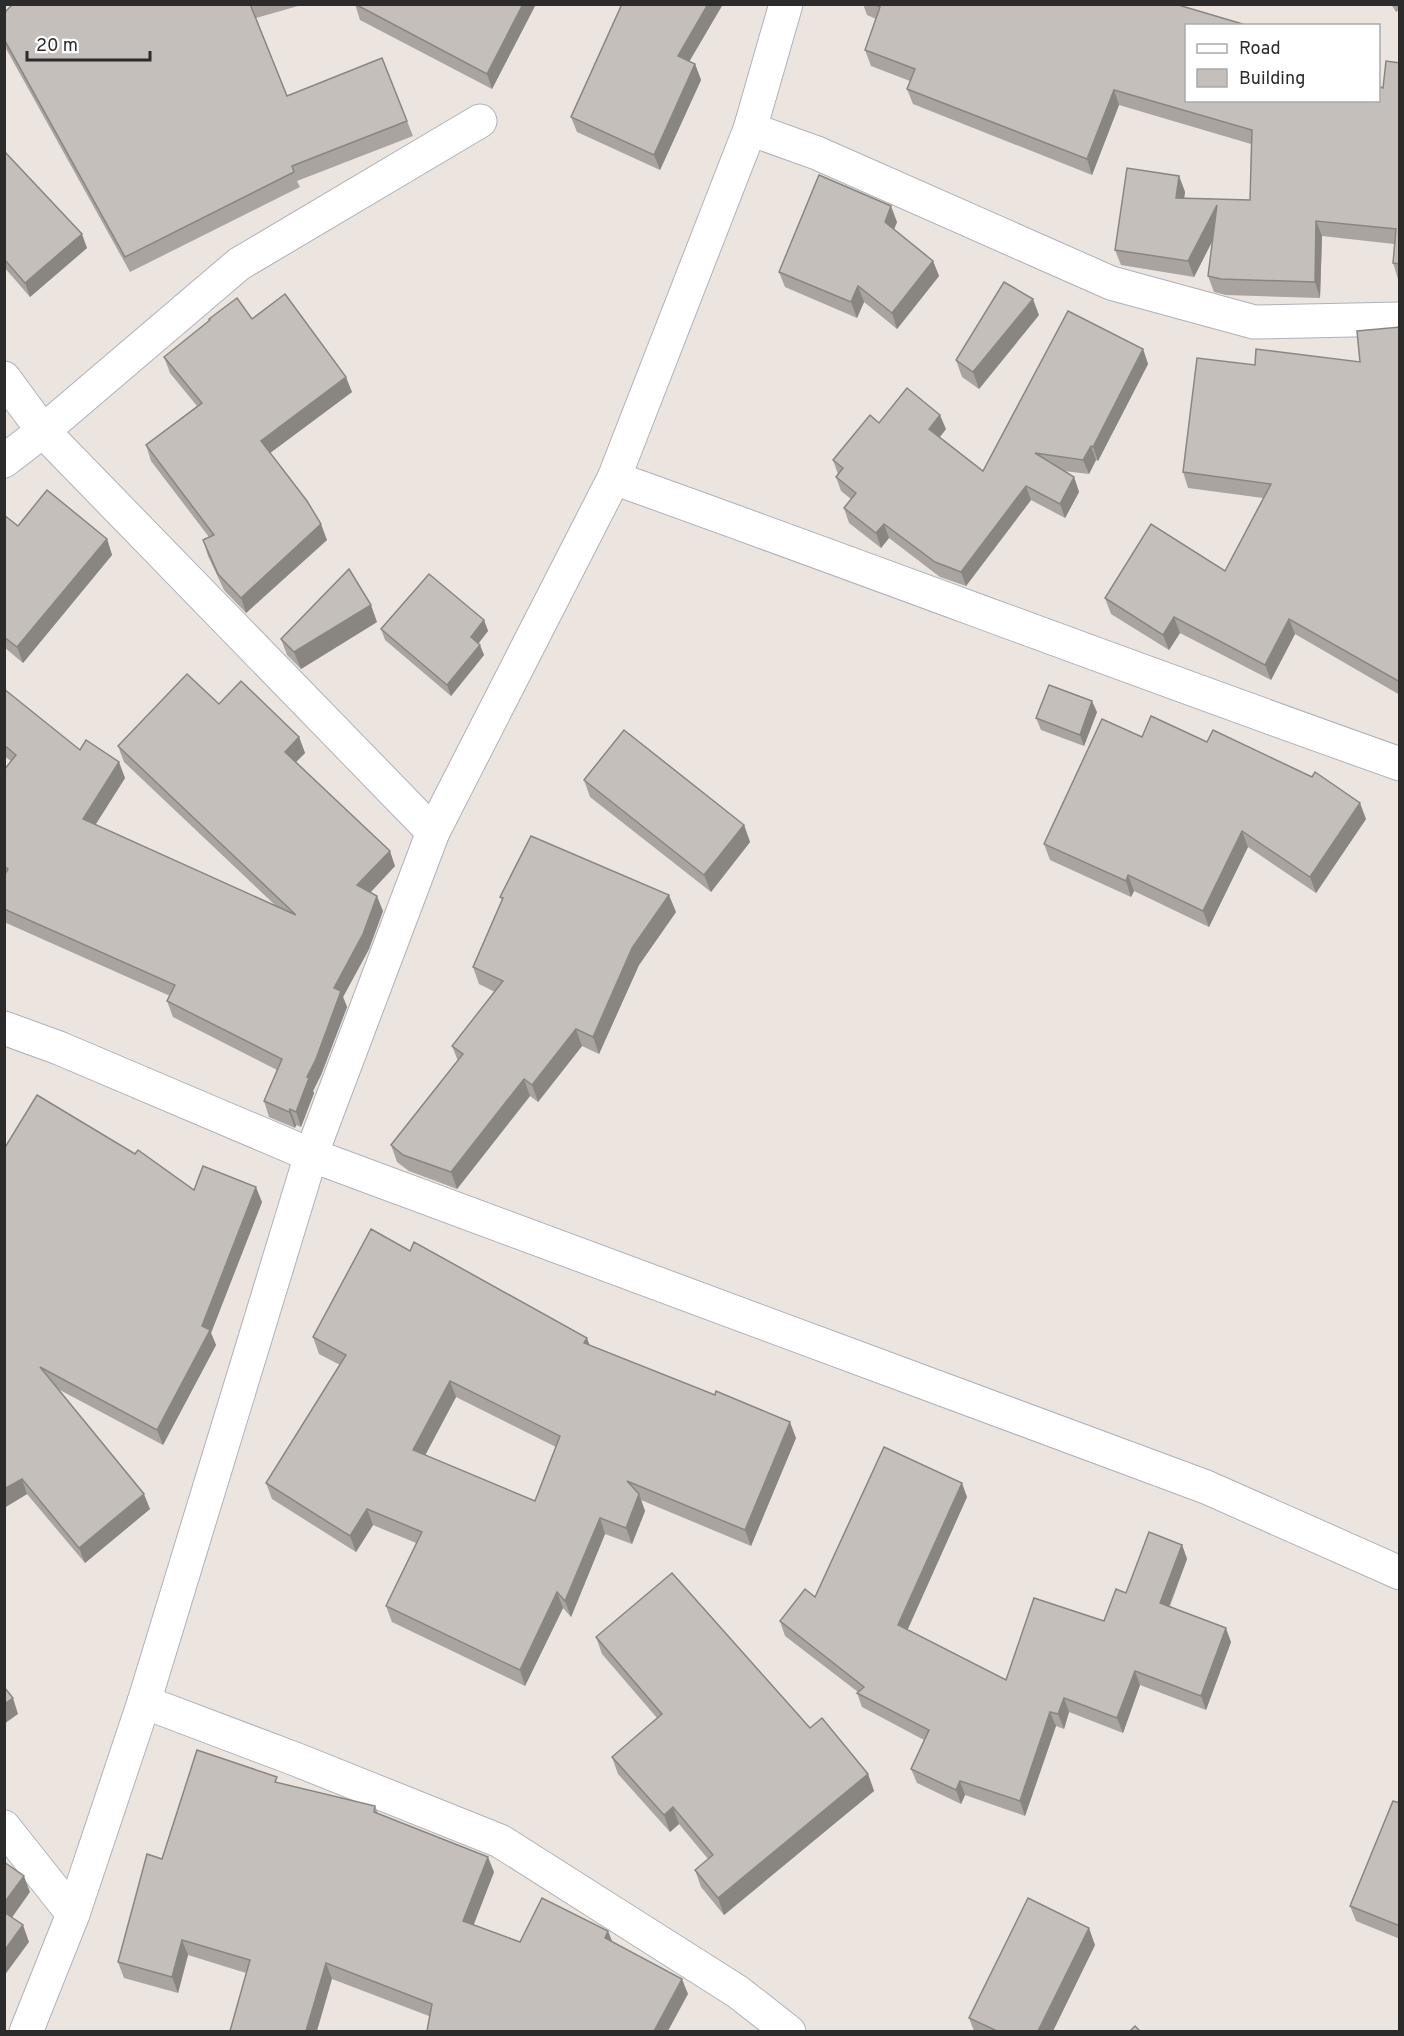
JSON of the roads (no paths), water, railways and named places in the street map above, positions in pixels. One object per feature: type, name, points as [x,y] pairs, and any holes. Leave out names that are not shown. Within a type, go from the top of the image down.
[{"type":"street","points":[[26,2031],[73,1914],[144,1702],[310,1155],[433,832],[615,478],[750,129],[786,4]]},
{"type":"street","points":[[4,461],[43,431],[239,264],[480,121]]},
{"type":"street","points":[[750,129],[817,153],[1112,283],[1254,322],[1400,319]]},
{"type":"street","points":[[4,378],[43,431],[433,832]]},
{"type":"street","points":[[615,478],[1252,712],[1400,764]]},
{"type":"street","points":[[4,1028],[59,1048],[310,1155],[1206,1487],[1400,1573]]},
{"type":"street","points":[[144,1702],[295,1759],[500,1841],[738,1992],[789,2031]]},
{"type":"street","points":[[4,1827],[73,1914]]}]
